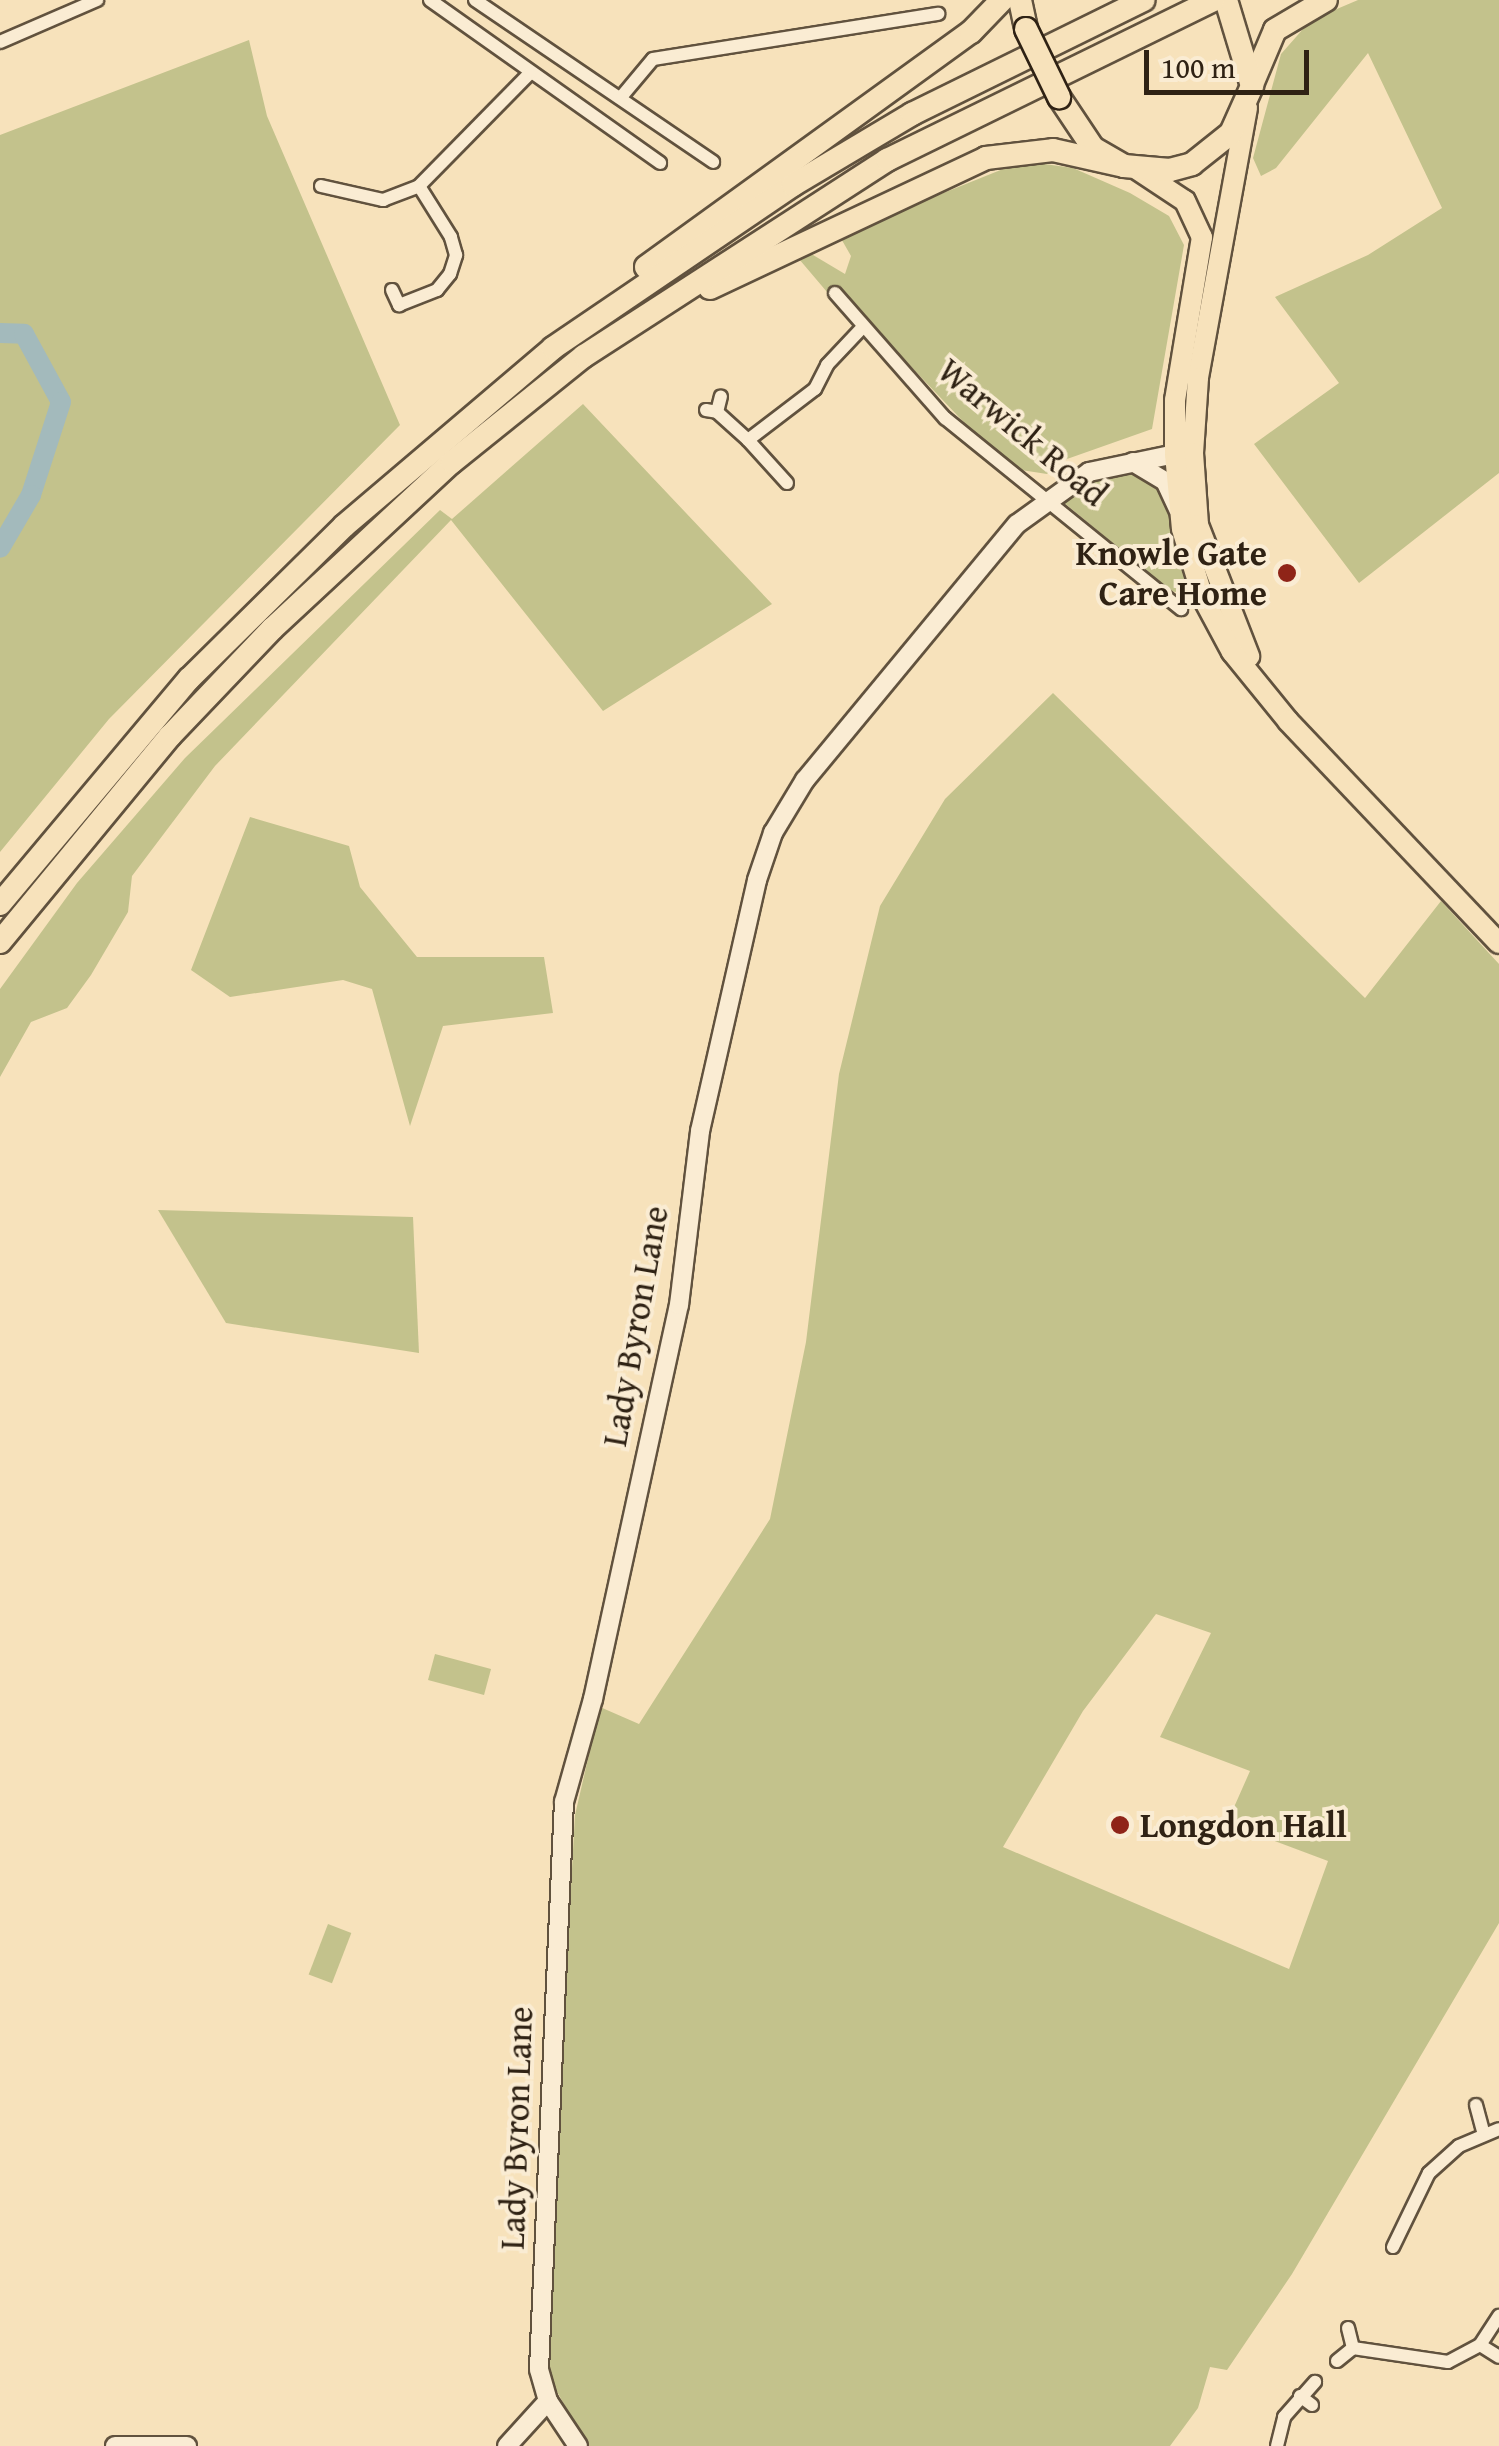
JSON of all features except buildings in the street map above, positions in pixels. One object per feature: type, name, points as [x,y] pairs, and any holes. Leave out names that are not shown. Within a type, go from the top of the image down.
[{"type":"highway","points":[[0,904],[189,679],[367,506],[689,234],[972,32],[1002,0]]},
{"type":"highway","points":[[1020,0],[1026,28],[1059,97],[1093,148],[1131,168]]},
{"type":"highway","points":[[583,326],[912,114],[1144,0]]},
{"type":"highway","points":[[0,942],[170,736],[259,642],[488,431],[584,356],[870,170],[980,110],[1214,0]]},
{"type":"highway","points":[[1226,0],[1239,32],[1250,97]]},
{"type":"highway","points":[[488,431],[686,302],[959,168],[1035,148],[1131,168],[1192,164],[1220,146],[1250,97],[1275,30],[1326,0]]},
{"type":"main road","points":[[1250,97],[1206,331],[1174,454],[1179,512],[1213,618],[1288,721],[1499,943]]},
{"type":"main road","points":[[1131,168],[1185,201],[1202,237],[1185,420],[1198,525],[1214,577],[1242,643],[1288,721]]},
{"type":"main road","points":[[1174,454],[1184,441],[1194,357],[1206,331]]},
{"type":"street","points":[[0,42],[97,0]]},
{"type":"street","points":[[430,0],[528,74],[626,134],[660,163]]},
{"type":"street","points":[[476,0],[622,96],[713,162]]},
{"type":"street","points":[[622,96],[653,59],[938,14]]},
{"type":"street","points":[[321,186],[383,200],[419,186],[528,74]]},
{"type":"street","points":[[626,134],[643,112]]},
{"type":"street","points":[[392,290],[399,305],[436,290],[456,254],[419,186]]},
{"type":"street","name":"Warwick Road","points":[[835,293],[945,418],[1181,609]]},
{"type":"street","points":[[748,440],[793,400],[815,389],[862,328]]},
{"type":"street","points":[[721,396],[711,411],[748,440],[787,483]]},
{"type":"street","points":[[1128,461],[1154,450],[1185,420]]},
{"type":"street","name":"Lady Byron Lane","points":[[548,2401],[539,2370],[564,1802],[594,1700],[679,1305],[700,1130],[756,880],[773,833],[805,780],[1043,500],[1089,472],[1174,454]]},
{"type":"street","points":[[1128,461],[1155,470],[1179,512]]},
{"type":"street","points":[[1476,2105],[1483,2132]]},
{"type":"street","points":[[1393,2247],[1429,2173],[1483,2132],[1499,2129]]},
{"type":"street","points":[[1337,2361],[1354,2348],[1448,2362],[1480,2345],[1499,2316]]},
{"type":"street","points":[[1348,2328],[1354,2348]]},
{"type":"street","points":[[1480,2345],[1499,2358]]},
{"type":"street","points":[[1277,2446],[1284,2417],[1315,2382]]},
{"type":"street","points":[[1300,2396],[1312,2406]]},
{"type":"street","points":[[507,2446],[548,2401],[578,2446]]},
{"type":"street","points":[[115,2446],[187,2446]]},
{"type":"shaded area","points":[[1358,0],[1499,0],[1499,473],[1359,583],[1254,444],[1339,383],[1275,297],[1368,255],[1442,208],[1368,53],[1276,168],[1261,176],[1253,158],[1281,54],[1311,20]]},
{"type":"shaded area","points":[[249,40],[267,116],[400,425],[109,719],[0,852],[0,135]]},
{"type":"shaded area","points":[[1023,161],[1073,168],[1130,193],[1169,216],[1184,245],[1152,429],[1067,459],[1047,474],[1021,470],[976,435],[839,291],[827,292],[799,259],[808,252],[845,274],[851,256],[839,235]]},
{"type":"shaded area","points":[[583,404],[772,604],[603,711],[451,520],[215,766],[132,876],[128,912],[91,975],[67,1008],[31,1022],[0,1077],[0,989],[77,883],[185,758],[440,510],[452,519]]},
{"type":"shaded area","points":[[1108,469],[1139,469],[1153,477],[1168,507],[1190,589],[1185,594],[1171,591],[1057,497]]},
{"type":"shaded area","points":[[1053,693],[1365,998],[1441,901],[1499,964],[1499,1923],[1292,2274],[1227,2370],[1210,2367],[1198,2408],[1170,2446],[587,2446],[544,2368],[575,1815],[600,1707],[639,1724],[770,1519],[806,1342],[839,1074],[880,906],[945,799]],"holes":[[[1156,1614],[1211,1633],[1160,1737],[1250,1771],[1227,1823],[1328,1861],[1289,1969],[1003,1847],[1083,1711]]]},
{"type":"shaded area","points":[[250,817],[349,846],[360,887],[417,957],[544,957],[553,1013],[443,1026],[410,1126],[372,989],[343,980],[230,997],[191,970]]},
{"type":"shaded area","points":[[158,1210],[413,1217],[419,1353],[226,1323]]},
{"type":"shaded area","points":[[435,1654],[491,1669],[484,1695],[428,1680]]},
{"type":"shaded area","points":[[328,1924],[351,1933],[332,1983],[309,1974]]},
{"type":"waterway","points":[[0,333],[24,334],[61,402],[31,495],[0,548]]},
{"type":"place","name":"Knowle Gate Care Home","points":[[1287,573]]},
{"type":"place","name":"Longdon Hall","points":[[1120,1825]]}]
